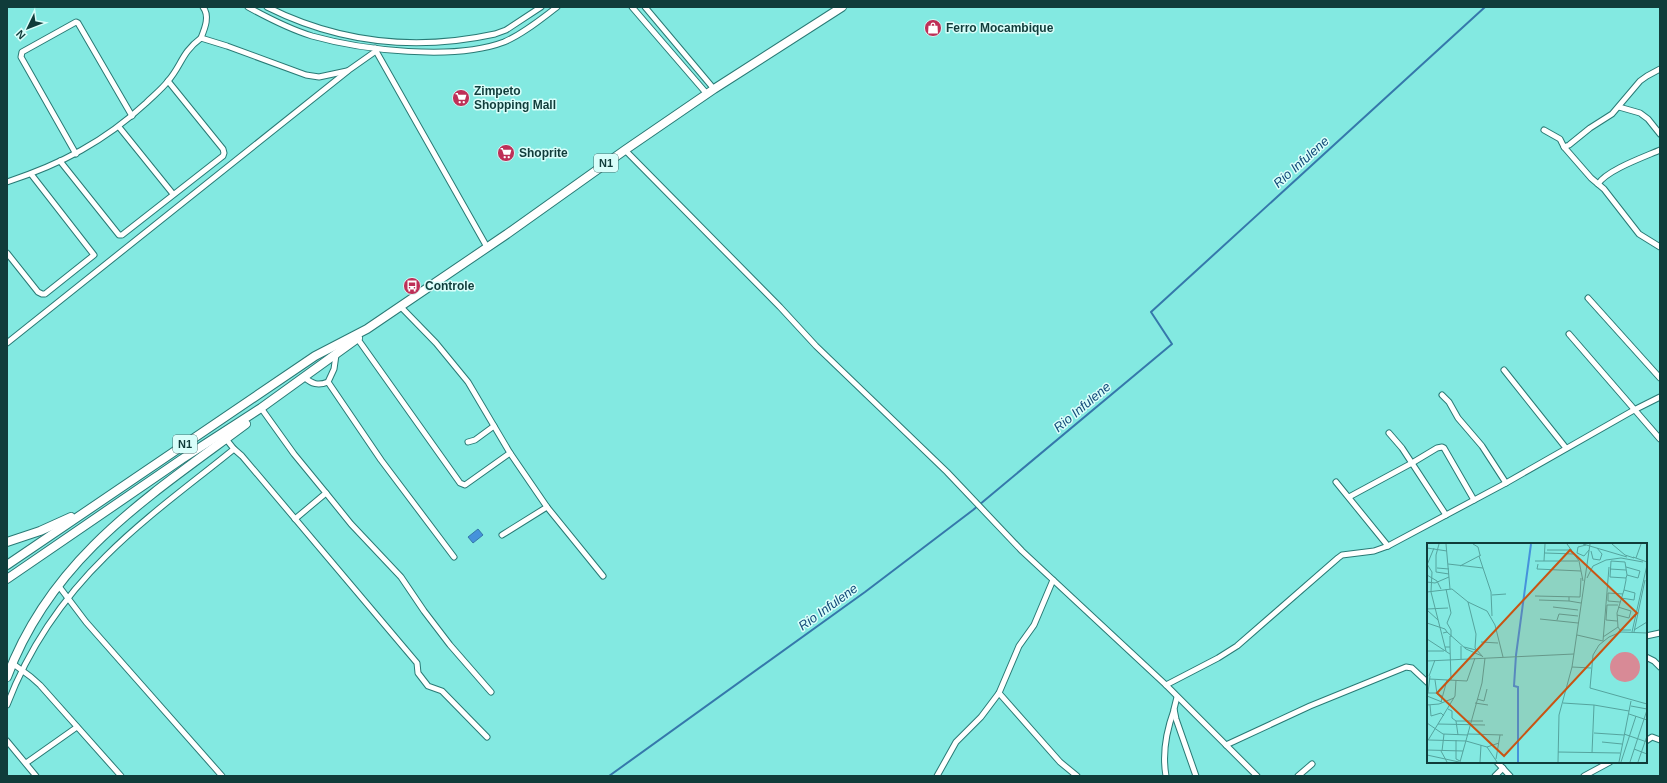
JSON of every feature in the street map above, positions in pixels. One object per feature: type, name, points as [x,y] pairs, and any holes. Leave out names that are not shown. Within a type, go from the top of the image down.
[{"type":"highway","name":"N1","points":[[7,579],[182,459],[260,409],[336,355],[367,329],[514,230],[625,150],[842,7]]},
{"type":"highway","name":"N1","points":[[7,565],[315,356],[367,329]]},
{"type":"highway","points":[[7,677],[29,628],[58,585],[82,556],[120,519],[247,423],[260,409]]},
{"type":"highway","points":[[7,542],[40,531],[86,511]]},
{"type":"street","points":[[7,182],[31,174],[76,154],[119,127],[132,116],[168,81],[190,46],[201,38],[207,21],[206,11],[203,7]]},
{"type":"street","points":[[248,7],[273,21],[310,35],[347,45],[376,50],[425,52],[479,48],[504,42],[557,7]]},
{"type":"street","points":[[267,7],[300,21],[339,34],[379,41],[419,44],[495,34],[506,30],[541,7]]},
{"type":"street","points":[[632,7],[711,92]]},
{"type":"street","points":[[645,7],[711,92]]},
{"type":"street","points":[[76,154],[21,57],[22,52],[76,22],[78,23],[132,116]]},
{"type":"street","points":[[201,38],[306,75],[319,77],[349,70]]},
{"type":"street","points":[[7,343],[376,50]]},
{"type":"street","points":[[376,50],[487,247]]},
{"type":"street","points":[[1564,147],[1572,143],[1590,128],[1612,114],[1640,81],[1646,76],[1660,70]]},
{"type":"street","points":[[60,161],[121,236],[223,156],[224,153],[223,149],[168,81]]},
{"type":"street","points":[[1619,107],[1640,113],[1648,119],[1660,134]]},
{"type":"street","points":[[119,127],[173,194]]},
{"type":"street","points":[[1544,130],[1560,139],[1564,147],[1598,184],[1639,234],[1660,247]]},
{"type":"street","points":[[625,150],[764,290],[816,346],[947,472],[1053,580],[1166,685],[1257,776]]},
{"type":"street","points":[[1598,184],[1612,172],[1660,150]]},
{"type":"street","points":[[7,253],[38,292],[42,294],[45,294],[94,255],[31,174]]},
{"type":"street","points":[[1588,298],[1660,378]]},
{"type":"street","points":[[400,306],[436,343],[468,382],[510,453],[547,507],[603,576]]},
{"type":"street","points":[[1569,334],[1660,439]]},
{"type":"street","points":[[357,338],[460,484],[465,485],[510,453]]},
{"type":"street","points":[[328,382],[334,369],[336,355]]},
{"type":"street","points":[[1504,370],[1566,448]]},
{"type":"street","points":[[304,377],[316,384],[328,382]]},
{"type":"street","points":[[328,382],[381,460],[454,557]]},
{"type":"street","points":[[1442,395],[1449,402],[1458,418],[1482,446],[1506,483]]},
{"type":"street","points":[[1166,685],[1238,646],[1342,555],[1374,551],[1388,546],[1446,516],[1634,410],[1660,397]]},
{"type":"street","points":[[260,409],[294,454],[351,524],[401,577],[424,611],[491,692]]},
{"type":"street","points":[[468,442],[475,440],[494,426]]},
{"type":"street","points":[[1389,433],[1402,448],[1446,516]]},
{"type":"street","points":[[226,439],[417,663],[418,673],[428,686],[442,691],[487,737]]},
{"type":"street","points":[[1349,497],[1437,448],[1442,447],[1474,500]]},
{"type":"street","points":[[7,705],[23,670],[68,598],[106,556],[134,531],[234,449]]},
{"type":"street","points":[[1336,482],[1388,546]]},
{"type":"street","points":[[295,519],[326,493]]},
{"type":"street","points":[[502,535],[547,507]]},
{"type":"street","points":[[937,776],[956,742],[981,717],[999,693],[1019,646],[1034,625],[1053,580]]},
{"type":"street","points":[[58,585],[109,648],[222,776]]},
{"type":"street","points":[[1647,636],[1660,633]]},
{"type":"street","points":[[1647,658],[1654,661],[1660,667]]},
{"type":"street","points":[[12,663],[23,670],[40,685],[120,776]]},
{"type":"street","points":[[1226,745],[1310,706],[1406,667],[1416,670],[1427,682]]},
{"type":"street","points":[[999,693],[1060,762],[1077,776]]},
{"type":"street","points":[[1166,776],[1164,746],[1177,697]]},
{"type":"street","points":[[1174,709],[1196,776]]},
{"type":"street","points":[[26,764],[77,727]]},
{"type":"street","points":[[1647,740],[1652,737],[1659,739]]},
{"type":"street","points":[[7,741],[36,776]]},
{"type":"street","points":[[1498,763],[1510,776]]},
{"type":"street","points":[[1584,776],[1608,763]]},
{"type":"street","points":[[1298,776],[1312,764]]},
{"type":"street","points":[[1496,776],[1503,768]]},
{"type":"water","points":[[478,529],[483,535],[473,543],[468,537]]},
{"type":"waterway","name":"Rio Infulene","points":[[609,776],[865,592],[973,510],[1172,344],[1151,312],[1485,7]]},
{"type":"place","name":"Ferro Mocambique","points":[[933,28]]},
{"type":"place","name":"Zimpeto Shopping Mall","points":[[461,98]]},
{"type":"place","name":"Shoprite","points":[[506,153]]},
{"type":"place","name":"Controle","points":[[412,286]]}]
